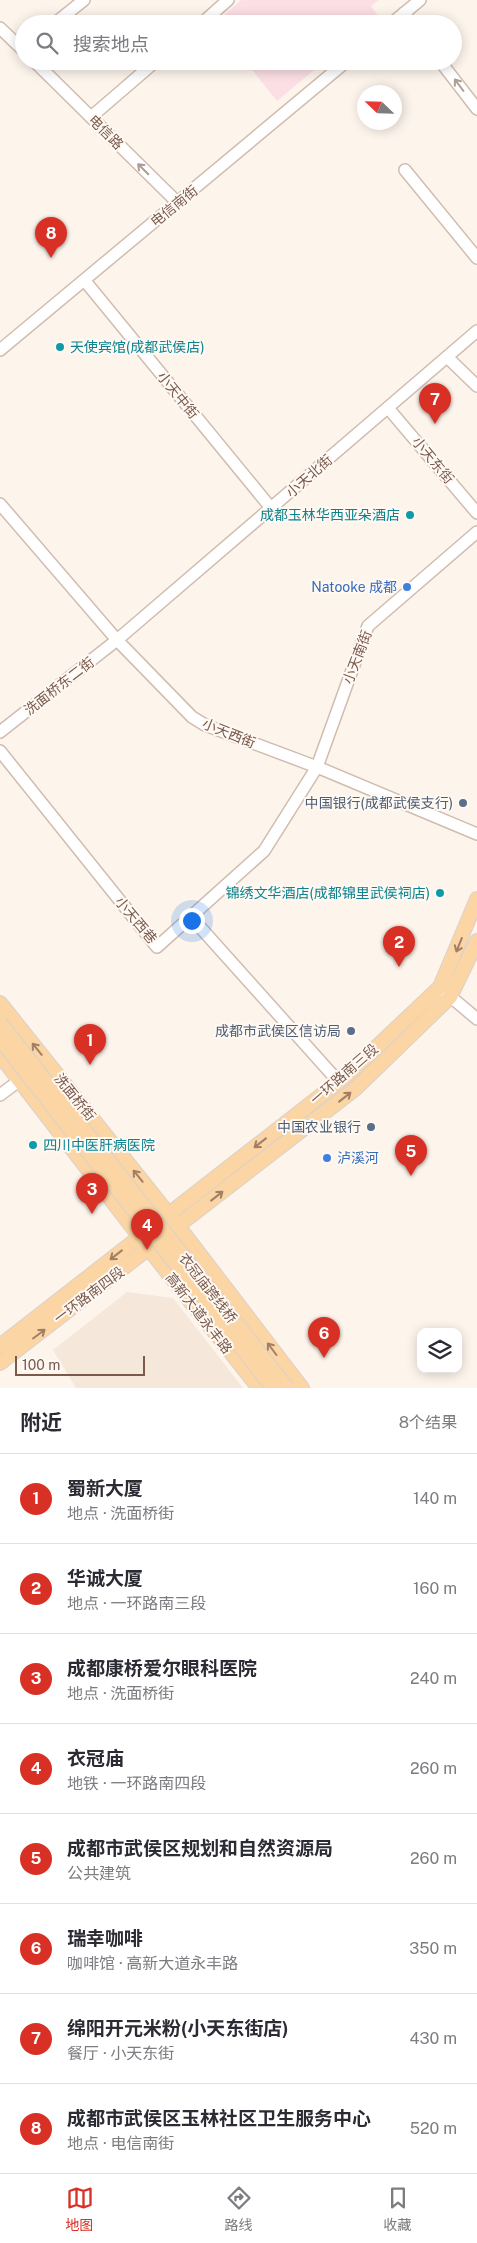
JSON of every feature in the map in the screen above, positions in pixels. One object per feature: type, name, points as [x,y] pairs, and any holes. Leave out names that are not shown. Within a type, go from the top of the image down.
[{"type":"main road","name":"一环路南三段","points":[[168,1214],[346,1076],[440,987],[477,899]]},
{"type":"main road","name":"一环路南三段","points":[[178,1226],[355,1089],[450,997],[477,941]]},
{"type":"main road","name":"洗面桥街","points":[[0,1003],[168,1214]]},
{"type":"main road","name":"衣冠庙跨线桥","points":[[0,1023],[287,1388]]},
{"type":"main road","name":"衣冠庙跨线桥","points":[[0,1039],[273,1388]]},
{"type":"main road","points":[[0,1055],[140,1236]]},
{"type":"main road","points":[[168,1214],[302,1388]]},
{"type":"main road","name":"一环路南四段","points":[[0,1346],[168,1214]]},
{"type":"main road","name":"一环路南四段","points":[[0,1363],[178,1226]]},
{"type":"main road","name":"高新大道永丰路","points":[[140,1236],[259,1388]]},
{"type":"street","points":[[65,15],[84,0]]},
{"type":"street","points":[[210,15],[228,0]]},
{"type":"street","points":[[404,13],[420,0]]},
{"type":"street","points":[[0,28],[15,42]]},
{"type":"street","name":"电信路","points":[[43,70],[178,203]]},
{"type":"street","points":[[91,117],[146,70]]},
{"type":"street","name":"电信南街","points":[[0,350],[336,70]]},
{"type":"street","points":[[447,70],[477,109]]},
{"type":"street","points":[[406,170],[477,258]]},
{"type":"street","name":"小天中街","points":[[84,281],[271,508]]},
{"type":"street","name":"小天北街","points":[[117,640],[477,331]]},
{"type":"street","points":[[447,357],[477,386]]},
{"type":"street","name":"小天东街","points":[[388,408],[477,513]]},
{"type":"street","name":"小天西街","points":[[1,508],[117,640],[192,717],[205,725],[317,767],[477,834]]},
{"type":"street","name":"小天南街","points":[[317,767],[368,626],[477,532]]},
{"type":"street","name":"洗面桥东二街","points":[[0,732],[117,640]]},
{"type":"street","name":"小天西巷","points":[[0,751],[157,947],[264,851],[317,767]]},
{"type":"street","points":[[190,917],[337,1080]]},
{"type":"street","points":[[440,987],[477,1019]]},
{"type":"street","points":[[0,1095],[20,1080]]},
{"type":"shaded area","points":[[241,0],[379,0],[371,6],[378,15],[224,15]]},
{"type":"shaded area","points":[[252,70],[314,70],[277,101]]},
{"type":"shaded area","points":[[127,1292],[173,1298],[243,1388],[76,1388],[53,1350]]},
{"type":"place","name":"成都市武侯区玉林社区卫生服务中心","points":[[51,258]]},
{"type":"place","name":"天使宾馆(成都武侯店)","points":[[60,347]]},
{"type":"place","name":"绵阳开元米粉(小天东街店)","points":[[435,424]]},
{"type":"place","name":"成都玉林华西亚朵酒店","points":[[410,515]]},
{"type":"place","name":"Natooke 成都","points":[[407,587]]},
{"type":"place","name":"中国银行(成都武侯支行)","points":[[463,803]]},
{"type":"place","name":"锦绣文华酒店(成都锦里武侯祠店)","points":[[440,893]]},
{"type":"place","name":"华诚大厦","points":[[399,967]]},
{"type":"place","name":"成都市武侯区信访局","points":[[351,1031]]},
{"type":"place","name":"蜀新大厦","points":[[90,1065]]},
{"type":"place","name":"中国农业银行","points":[[371,1127]]},
{"type":"place","name":"四川中医肝病医院","points":[[33,1145]]},
{"type":"place","name":"泸溪河","points":[[327,1158]]},
{"type":"place","name":"成都市武侯区规划和自然资源局","points":[[411,1176]]},
{"type":"place","name":"成都康桥爱尔眼科医院","points":[[92,1214]]},
{"type":"place","name":"衣冠庙","points":[[147,1250]]},
{"type":"place","name":"瑞幸咖啡","points":[[324,1358]]}]
